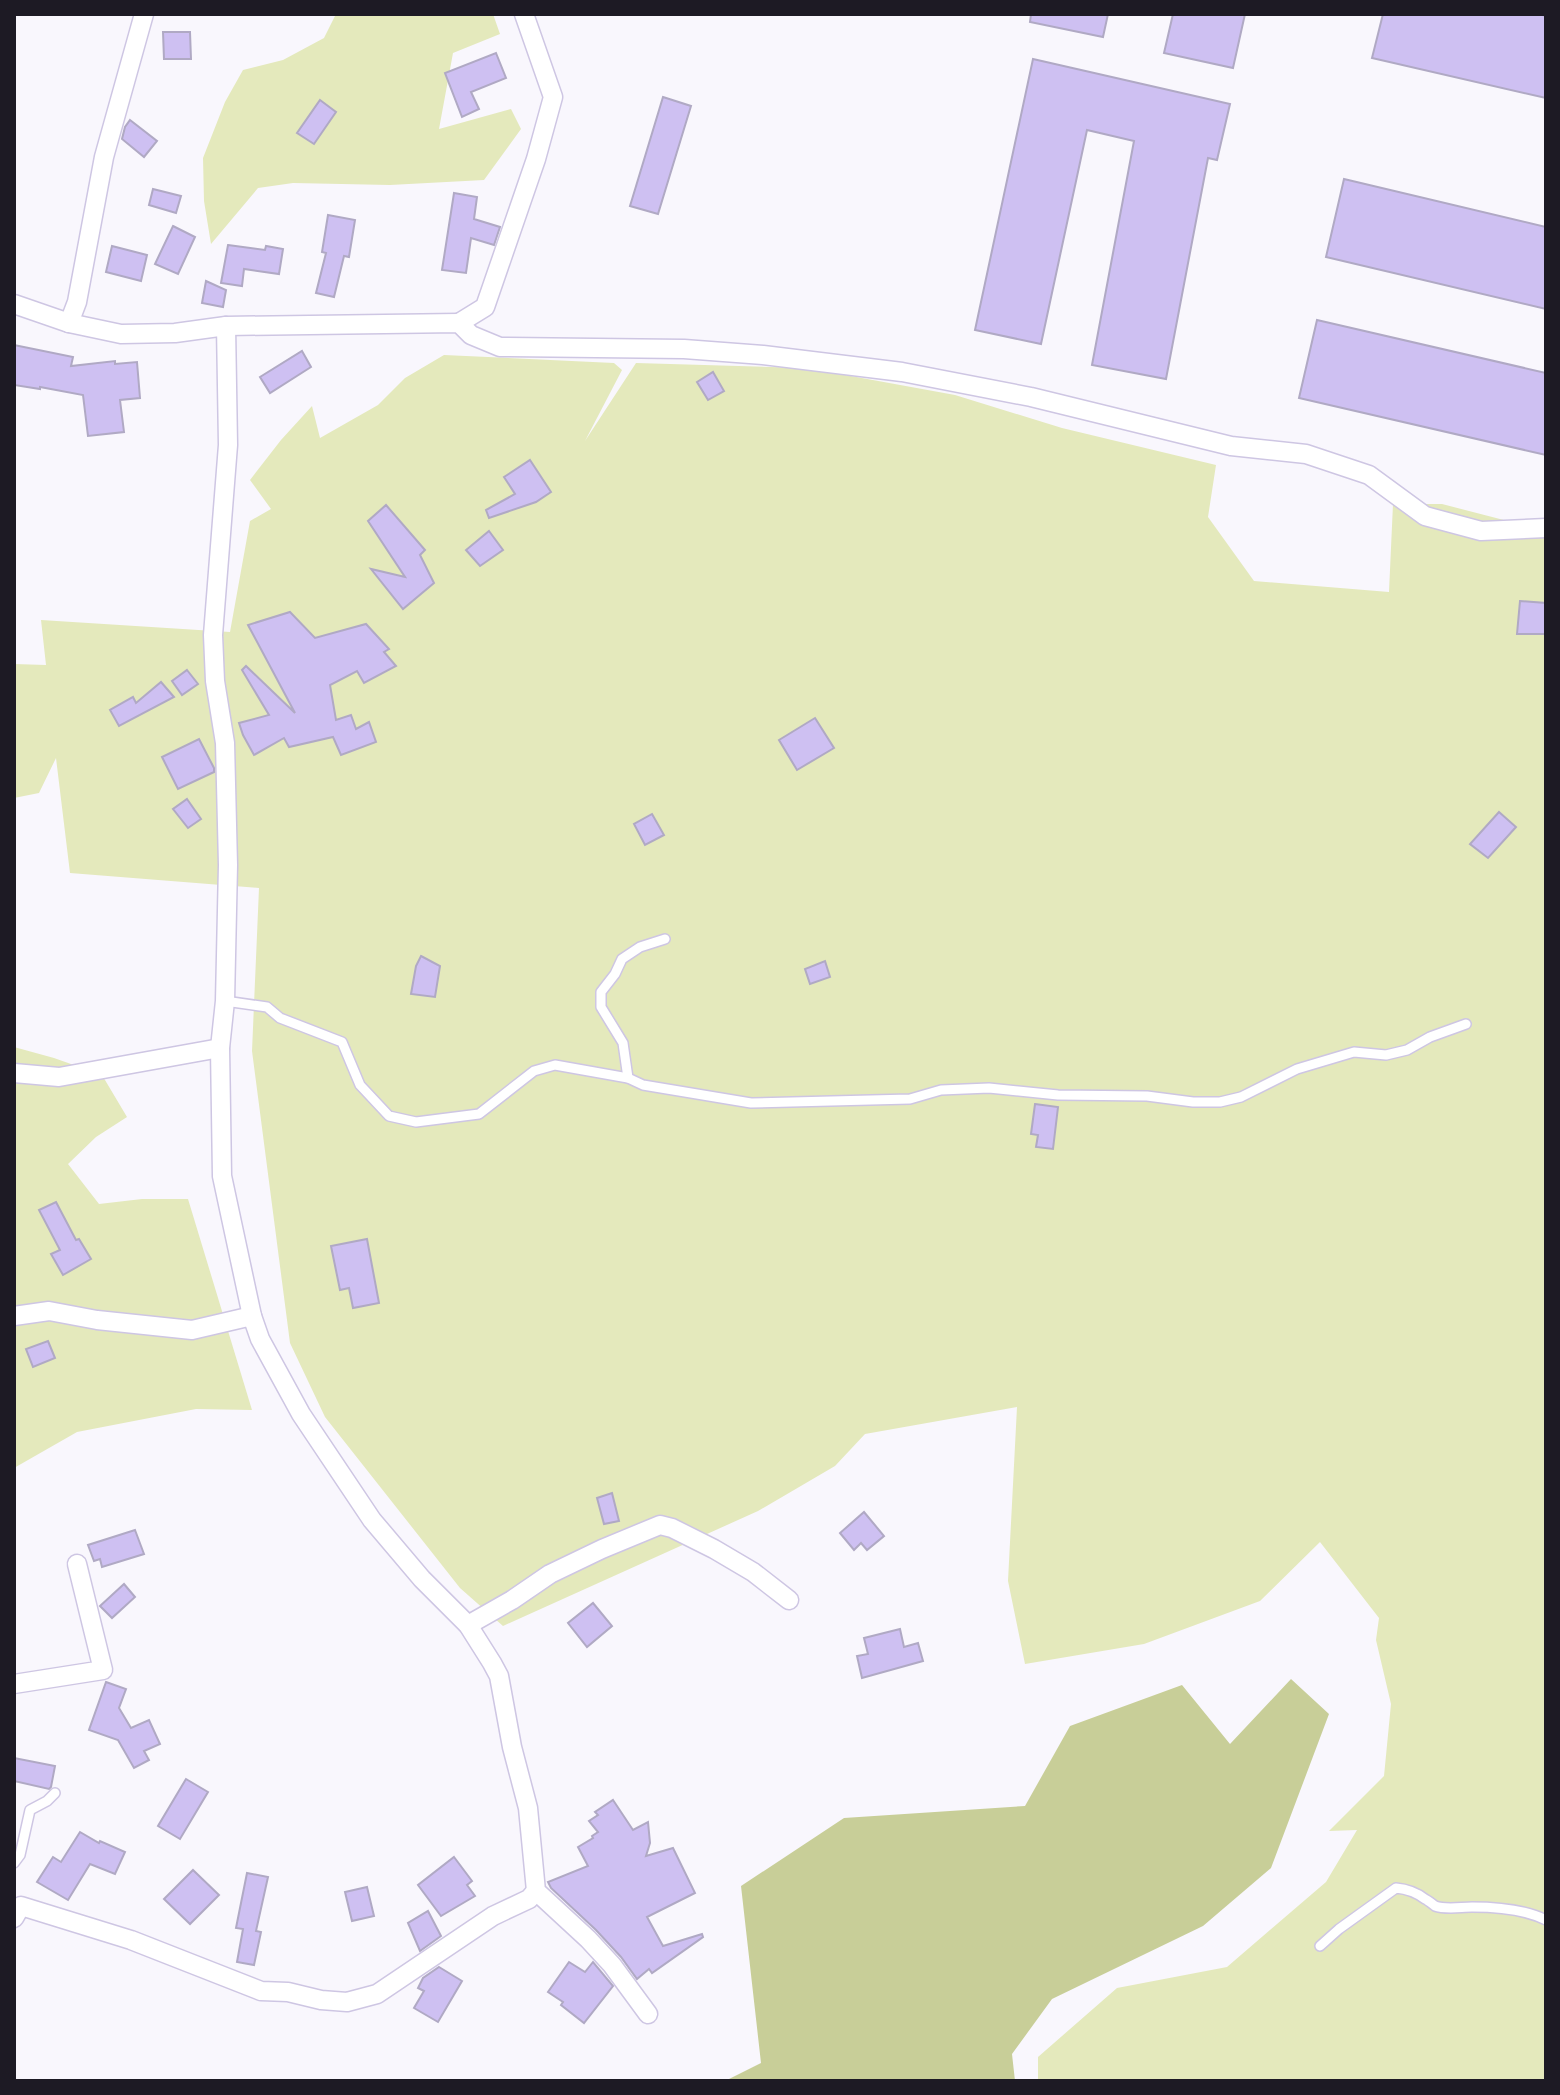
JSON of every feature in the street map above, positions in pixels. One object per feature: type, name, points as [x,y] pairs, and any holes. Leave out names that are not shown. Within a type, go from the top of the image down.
[{"type":"street","points":[[69,323],[77,302],[104,157],[144,14]]},
{"type":"street","points":[[14,304],[69,323],[121,334],[175,333],[226,326],[459,323],[485,307],[536,159],[553,97],[524,14]]},
{"type":"street","points":[[459,323],[471,335],[500,347],[700,350],[779,356],[902,372],[1031,397],[1231,446],[1306,454],[1369,475],[1425,516],[1481,531],[1546,528]]},
{"type":"street","points":[[226,326],[228,445],[213,635],[215,681],[225,743],[228,865],[225,1001],[220,1048],[222,1176],[252,1316],[260,1339],[301,1414],[372,1520],[422,1579],[468,1625],[492,1663],[499,1676],[512,1747],[528,1808],[536,1891],[612,1965],[648,2014]]},
{"type":"street","points":[[14,1073],[59,1077],[220,1048]]},
{"type":"street","points":[[14,1316],[49,1311],[127,1324],[192,1330],[252,1316]]},
{"type":"street","points":[[468,1625],[550,1574],[660,1525],[714,1549],[753,1572],[789,1600]]},
{"type":"street","points":[[14,1684],[103,1670],[77,1564]]},
{"type":"street","points":[[16,1906],[131,1940],[261,1991],[288,1992],[347,2002],[377,1994],[482,1922],[529,1899],[536,1891]]},
{"type":"lane","points":[[628,1078],[623,1043],[601,1007],[601,992],[622,959],[640,947],[665,939]]},
{"type":"lane","points":[[225,1001],[267,1007],[280,1018],[342,1042],[360,1085],[379,1106],[389,1116],[416,1122],[479,1114],[534,1071],[555,1065],[628,1078],[643,1085],[751,1103],[910,1099],[941,1090],[989,1088],[1058,1095],[1147,1096],[1220,1102],[1241,1097],[1297,1069],[1354,1052],[1386,1055],[1407,1050],[1430,1037],[1466,1024]]},
{"type":"lane","points":[[14,1863],[20,1855],[30,1810],[55,1793]]},
{"type":"lane","points":[[1320,1946],[1396,1888],[1407,1889],[1434,1906],[1497,1909],[1546,1920]]},
{"type":"shaded area","points":[[336,14],[493,14],[500,34],[453,53],[439,129],[511,109],[521,129],[484,180],[390,185],[293,183],[258,188],[211,244],[204,201],[203,158],[225,102],[243,70],[283,60],[324,38]]},
{"type":"shaded area","points":[[444,355],[614,363],[622,370],[585,441],[636,363],[807,368],[955,395],[1062,428],[1216,465],[1208,517],[1254,581],[1389,592],[1393,504],[1442,504],[1546,531],[1546,2081],[1038,2081],[1038,2057],[1117,1988],[1227,1967],[1326,1882],[1357,1830],[1329,1831],[1384,1776],[1391,1704],[1376,1640],[1379,1618],[1320,1542],[1260,1601],[1144,1644],[1025,1664],[1008,1581],[1017,1407],[865,1434],[835,1466],[758,1511],[503,1626],[460,1588],[325,1417],[290,1343],[252,1051],[259,888],[70,873],[56,758],[39,793],[14,798],[14,664],[46,665],[41,620],[230,632],[250,521],[271,509],[250,480],[312,406],[320,438],[378,405],[405,378]]},
{"type":"shaded area","points":[[14,1047],[102,1075],[127,1117],[96,1137],[68,1164],[99,1204],[142,1199],[188,1199],[252,1410],[196,1409],[77,1432],[14,1468]]},
{"type":"shaded area","points":[[1291,1679],[1329,1714],[1271,1868],[1203,1926],[1052,1999],[1012,2054],[1015,2081],[725,2081],[761,2063],[741,1886],[844,1818],[1025,1806],[1070,1726],[1182,1685],[1230,1744]]},
{"type":"building","points":[[1031,14],[1108,14],[1103,37],[1030,22]]},
{"type":"building","points":[[1173,14],[1245,14],[1233,68],[1164,53]]},
{"type":"building","points":[[1383,14],[1546,16],[1546,98],[1372,58]]},
{"type":"building","points":[[163,32],[190,32],[191,59],[164,59]]},
{"type":"building","points":[[496,53],[506,78],[471,92],[479,109],[462,117],[445,73]]},
{"type":"building","points":[[1033,59],[1230,104],[1217,160],[1208,158],[1166,379],[1092,365],[1134,141],[1087,130],[1041,344],[975,330]]},
{"type":"building","points":[[663,97],[691,106],[658,214],[630,206]]},
{"type":"building","points":[[320,100],[336,112],[314,144],[297,133]]},
{"type":"building","points":[[130,120],[157,141],[144,157],[122,139]]},
{"type":"building","points":[[1344,179],[1546,227],[1546,309],[1326,257]]},
{"type":"building","points":[[153,189],[181,196],[176,213],[149,205]]},
{"type":"building","points":[[454,193],[477,197],[474,219],[500,227],[494,245],[471,238],[466,273],[442,270]]},
{"type":"building","points":[[328,215],[355,220],[349,257],[344,256],[334,297],[316,293],[326,253],[322,252]]},
{"type":"building","points":[[173,226],[195,237],[178,274],[155,264]]},
{"type":"building","points":[[228,245],[283,249],[279,274],[244,269],[242,286],[221,283]]},
{"type":"building","points":[[112,246],[147,255],[141,281],[106,272]]},
{"type":"building","points":[[206,281],[226,290],[223,307],[202,303]]},
{"type":"building","points":[[1317,320],[1546,373],[1546,455],[1299,398]]},
{"type":"building","points":[[14,345],[73,357],[71,366],[137,362],[140,398],[120,400],[124,432],[88,436],[83,395],[14,385]]},
{"type":"building","points":[[302,351],[311,367],[270,393],[260,377]]},
{"type":"building","points":[[713,372],[724,391],[708,400],[697,382]]},
{"type":"building","points":[[530,460],[551,492],[536,502],[489,518],[486,510],[515,494],[504,477]]},
{"type":"building","points":[[386,505],[425,550],[420,555],[434,583],[403,609],[371,569],[405,577],[368,521]]},
{"type":"building","points":[[489,531],[503,550],[480,566],[466,550]]},
{"type":"building","points":[[1520,601],[1546,603],[1546,634],[1517,634]]},
{"type":"building","points":[[290,612],[315,638],[366,624],[389,649],[384,652],[396,666],[364,683],[357,671],[330,685],[336,720],[351,715],[356,729],[369,722],[376,742],[341,755],[333,737],[289,747],[284,738],[254,755],[239,723],[269,715],[242,670],[246,666],[295,713],[248,625]]},
{"type":"building","points":[[187,670],[198,684],[182,695],[172,681]]},
{"type":"building","points":[[161,682],[174,697],[119,726],[110,710],[133,697],[136,703]]},
{"type":"building","points":[[815,718],[834,748],[797,770],[779,740]]},
{"type":"building","points":[[199,739],[214,772],[178,789],[162,757]]},
{"type":"building","points":[[187,799],[201,819],[188,828],[173,809]]},
{"type":"building","points":[[1499,812],[1516,827],[1488,858],[1470,844]]},
{"type":"building","points":[[652,814],[664,835],[645,845],[634,824]]},
{"type":"building","points":[[421,956],[440,966],[435,997],[411,994]]},
{"type":"building","points":[[825,961],[830,977],[810,984],[805,969]]},
{"type":"building","points":[[1035,1104],[1058,1107],[1053,1149],[1036,1147],[1038,1135],[1031,1134]]},
{"type":"building","points":[[56,1202],[76,1240],[79,1239],[91,1259],[63,1275],[51,1254],[60,1250],[39,1210]]},
{"type":"building","points":[[367,1239],[379,1303],[353,1308],[349,1288],[340,1290],[331,1246]]},
{"type":"building","points":[[48,1341],[55,1358],[33,1367],[26,1349]]},
{"type":"building","points":[[612,1493],[619,1521],[604,1524],[597,1498]]},
{"type":"building","points":[[864,1512],[884,1536],[867,1550],[861,1543],[854,1550],[840,1533]]},
{"type":"building","points":[[135,1530],[144,1554],[102,1567],[100,1559],[94,1561],[88,1545]]},
{"type":"building","points":[[124,1584],[135,1597],[112,1618],[100,1606]]},
{"type":"building","points":[[593,1603],[612,1626],[587,1647],[568,1623]]},
{"type":"building","points":[[900,1629],[904,1647],[918,1643],[923,1661],[862,1678],[857,1656],[868,1654],[864,1638]]},
{"type":"building","points":[[106,1682],[126,1689],[119,1708],[131,1728],[149,1720],[160,1744],[144,1751],[149,1760],[134,1768],[118,1740],[89,1730]]},
{"type":"building","points":[[14,1758],[55,1766],[51,1787],[14,1781]]},
{"type":"building","points":[[186,1779],[208,1792],[180,1839],[158,1826]]},
{"type":"building","points":[[613,1800],[633,1830],[648,1822],[650,1843],[646,1856],[673,1848],[695,1893],[647,1917],[663,1946],[702,1934],[703,1937],[652,1973],[649,1969],[637,1979],[621,1957],[548,1882],[588,1866],[578,1847],[598,1832],[589,1821],[598,1815],[595,1812]]},
{"type":"building","points":[[80,1832],[125,1852],[115,1874],[90,1864],[68,1900],[37,1882],[53,1857],[61,1862]]},
{"type":"building","points":[[454,1857],[472,1881],[467,1885],[475,1896],[441,1916],[418,1885]]},
{"type":"building","points":[[193,1870],[219,1895],[190,1924],[164,1899]]},
{"type":"building","points":[[247,1873],[268,1877],[256,1931],[261,1932],[254,1965],[237,1962],[243,1929],[236,1928]]},
{"type":"building","points":[[367,1887],[374,1916],[352,1921],[345,1892]]},
{"type":"building","points":[[428,1911],[441,1936],[420,1951],[408,1923]]},
{"type":"building","points":[[569,1962],[585,1972],[593,1962],[613,1986],[584,2023],[548,1992]]},
{"type":"building","points":[[439,1967],[462,1981],[438,2022],[414,2008],[424,1991],[418,1988],[423,1978]]}]
